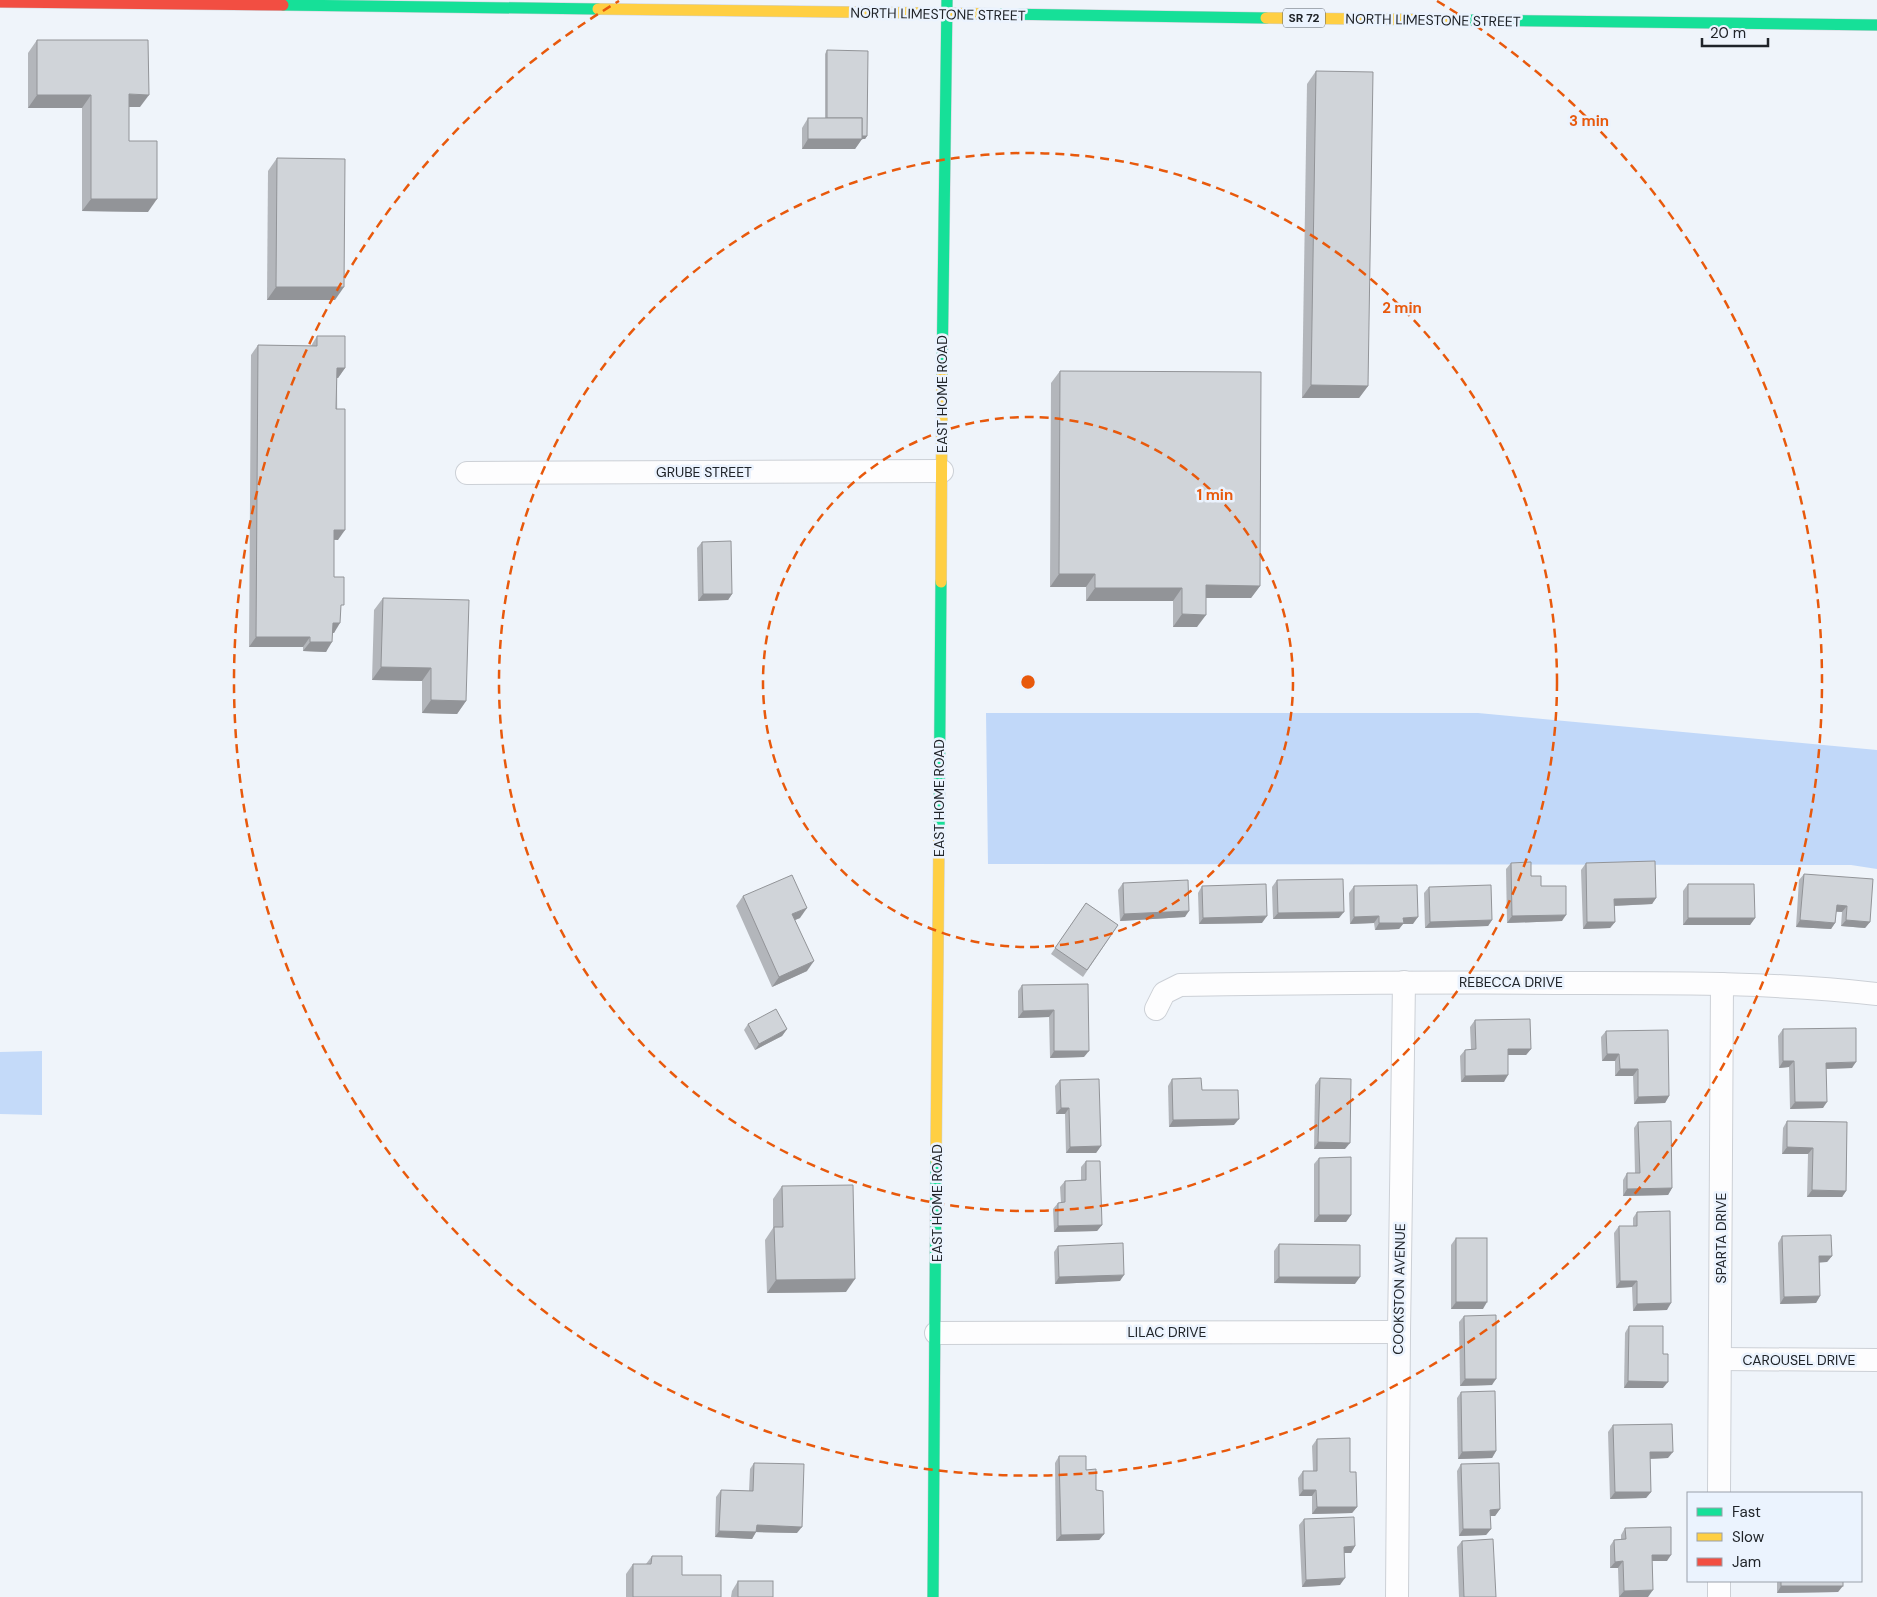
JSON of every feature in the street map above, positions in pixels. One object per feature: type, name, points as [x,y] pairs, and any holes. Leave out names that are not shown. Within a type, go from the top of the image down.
[{"type":"main road","name":"EAST HOME ROAD","points":[[933,1597],[947,0]]},
{"type":"main road","name":"NORTH LIMESTONE STREET","points":[[0,2],[406,3],[947,14],[1877,25]]},
{"type":"street","name":"GRUBE STREET","points":[[467,473],[942,471]]},
{"type":"street","name":"REBECCA DRIVE","points":[[1156,1009],[1164,993],[1180,985],[1404,982],[1722,984],[1822,988],[1877,994]]},
{"type":"street","name":"COOKSTON AVENUE","points":[[1397,1597],[1404,982]]},
{"type":"street","name":"SPARTA DRIVE","points":[[1719,1492],[1722,984]]},
{"type":"street","name":"LILAC DRIVE","points":[[936,1333],[1399,1332]]},
{"type":"street","name":"CAROUSEL DRIVE","points":[[1720,1359],[1877,1360]]},
{"type":"street","points":[[1719,1582],[1719,1597]]},
{"type":"shaded area","points":[[986,713],[1478,713],[1877,750],[1877,869],[1851,865],[988,864]]},
{"type":"shaded area","points":[[42,1051],[42,1115],[0,1114],[0,1052]]},
{"type":"building","points":[[37,40],[148,40],[149,95],[129,94],[129,141],[157,141],[157,199],[91,199],[91,95],[37,95]]},
{"type":"building","points":[[827,50],[868,51],[867,136],[862,136],[862,118],[827,118]]},
{"type":"building","points":[[1316,71],[1373,72],[1368,386],[1311,385]]},
{"type":"building","points":[[808,118],[862,118],[862,139],[808,139]]},
{"type":"building","points":[[277,158],[345,159],[344,287],[276,287]]},
{"type":"building","points":[[317,336],[345,336],[345,368],[337,368],[336,409],[345,409],[345,530],[334,530],[334,577],[344,577],[344,605],[341,605],[340,623],[333,623],[332,642],[310,642],[310,637],[256,637],[258,345],[317,346]]},
{"type":"building","points":[[1060,371],[1261,372],[1260,586],[1206,585],[1206,615],[1182,614],[1182,588],[1095,588],[1095,574],[1059,574]]},
{"type":"building","points":[[731,541],[732,594],[703,594],[702,542]]},
{"type":"building","points":[[383,598],[469,600],[466,701],[431,700],[431,668],[381,667]]},
{"type":"building","points":[[1655,861],[1656,898],[1614,899],[1615,922],[1587,922],[1586,863]]},
{"type":"building","points":[[1531,862],[1531,876],[1541,876],[1541,886],[1566,886],[1566,915],[1512,916],[1511,863]]},
{"type":"building","points":[[1804,874],[1873,879],[1870,922],[1846,920],[1847,906],[1837,905],[1835,923],[1800,920]]},
{"type":"building","points":[[792,875],[807,908],[792,914],[814,961],[779,977],[743,896]]},
{"type":"building","points":[[1343,879],[1344,912],[1278,913],[1277,880]]},
{"type":"building","points":[[1188,880],[1189,911],[1124,914],[1123,883]]},
{"type":"building","points":[[1266,884],[1267,916],[1203,918],[1202,886]]},
{"type":"building","points":[[1688,884],[1754,884],[1755,918],[1688,918]]},
{"type":"building","points":[[1417,885],[1418,917],[1403,918],[1404,923],[1379,923],[1379,916],[1354,917],[1354,886]]},
{"type":"building","points":[[1491,885],[1492,920],[1430,922],[1429,887]]},
{"type":"building","points":[[1086,903],[1118,925],[1087,970],[1055,948]]},
{"type":"building","points":[[1088,984],[1089,1051],[1054,1051],[1054,1010],[1023,1011],[1022,985]]},
{"type":"building","points":[[776,1009],[787,1029],[759,1044],[748,1024]]},
{"type":"building","points":[[1530,1019],[1531,1049],[1508,1049],[1508,1075],[1465,1076],[1465,1050],[1476,1049],[1475,1020]]},
{"type":"building","points":[[1856,1028],[1856,1062],[1826,1063],[1827,1102],[1795,1102],[1794,1061],[1783,1061],[1783,1029]]},
{"type":"building","points":[[1668,1030],[1669,1096],[1638,1097],[1638,1069],[1620,1069],[1619,1054],[1607,1054],[1606,1031]]},
{"type":"building","points":[[1201,1078],[1202,1090],[1238,1090],[1239,1119],[1173,1120],[1172,1079]]},
{"type":"building","points":[[1320,1078],[1351,1079],[1350,1143],[1318,1142]]},
{"type":"building","points":[[1099,1079],[1101,1146],[1070,1147],[1069,1108],[1061,1108],[1060,1080]]},
{"type":"building","points":[[1671,1121],[1672,1188],[1627,1189],[1627,1173],[1640,1173],[1638,1122]]},
{"type":"building","points":[[1787,1121],[1847,1122],[1846,1191],[1812,1190],[1813,1148],[1787,1147]]},
{"type":"building","points":[[1351,1157],[1351,1215],[1319,1215],[1319,1158]]},
{"type":"building","points":[[1086,1161],[1100,1161],[1102,1225],[1058,1226],[1058,1203],[1065,1202],[1065,1181],[1086,1180]]},
{"type":"building","points":[[853,1185],[855,1279],[776,1280],[774,1227],[783,1227],[782,1186]]},
{"type":"building","points":[[1670,1211],[1671,1303],[1637,1304],[1637,1281],[1620,1281],[1619,1226],[1637,1226],[1637,1212]]},
{"type":"building","points":[[1831,1235],[1832,1256],[1819,1256],[1820,1296],[1784,1297],[1782,1236]]},
{"type":"building","points":[[1456,1238],[1487,1238],[1487,1302],[1456,1302]]},
{"type":"building","points":[[1123,1243],[1124,1275],[1059,1277],[1058,1246]]},
{"type":"building","points":[[1279,1244],[1360,1245],[1360,1277],[1279,1277]]},
{"type":"building","points":[[1496,1315],[1496,1379],[1465,1379],[1464,1316]]},
{"type":"building","points":[[1629,1326],[1663,1326],[1663,1354],[1668,1354],[1668,1382],[1628,1381]]},
{"type":"building","points":[[1495,1391],[1496,1451],[1462,1452],[1461,1392]]},
{"type":"building","points":[[1672,1424],[1673,1452],[1650,1452],[1651,1492],[1615,1492],[1613,1425]]},
{"type":"building","points":[[1350,1438],[1350,1472],[1356,1472],[1357,1507],[1317,1507],[1316,1490],[1303,1490],[1303,1471],[1317,1471],[1317,1439]]},
{"type":"building","points":[[1059,1456],[1086,1456],[1086,1470],[1096,1469],[1096,1490],[1103,1491],[1104,1534],[1061,1535]]},
{"type":"building","points":[[754,1463],[804,1464],[802,1527],[757,1525],[756,1532],[719,1531],[721,1490],[753,1491]]},
{"type":"building","points":[[1499,1463],[1500,1509],[1490,1510],[1491,1529],[1463,1529],[1461,1464]]},
{"type":"building","points":[[1354,1517],[1355,1546],[1344,1547],[1345,1578],[1306,1580],[1304,1519]]},
{"type":"building","points":[[1671,1527],[1671,1555],[1652,1555],[1653,1590],[1624,1591],[1623,1561],[1615,1562],[1614,1540],[1626,1539],[1625,1528]]},
{"type":"building","points":[[1493,1539],[1496,1597],[1464,1597],[1462,1541]]},
{"type":"building","points":[[652,1556],[682,1556],[682,1575],[721,1575],[721,1597],[633,1597],[633,1564],[651,1564]]},
{"type":"building","points":[[738,1581],[773,1581],[773,1597],[738,1597]]},
{"type":"building","points":[[1781,1582],[1843,1582],[1843,1586],[1781,1586]]},
{"type":"traffic: fast","points":[[942,376],[947,0]]},
{"type":"traffic: fast","points":[[283,5],[598,9]]},
{"type":"traffic: fast","points":[[998,14],[1266,18]]},
{"type":"traffic: fast","points":[[1461,20],[1877,25]]},
{"type":"traffic: fast","points":[[939,835],[941,582]]},
{"type":"traffic: fast","points":[[933,1597],[936,1160]]},
{"type":"traffic: slow","points":[[598,9],[998,14]]},
{"type":"traffic: slow","points":[[1266,18],[1461,20]]},
{"type":"traffic: slow","points":[[941,582],[942,376]]},
{"type":"traffic: slow","points":[[936,1160],[939,835]]},
{"type":"traffic: jam","points":[[0,2],[283,5]]}]
